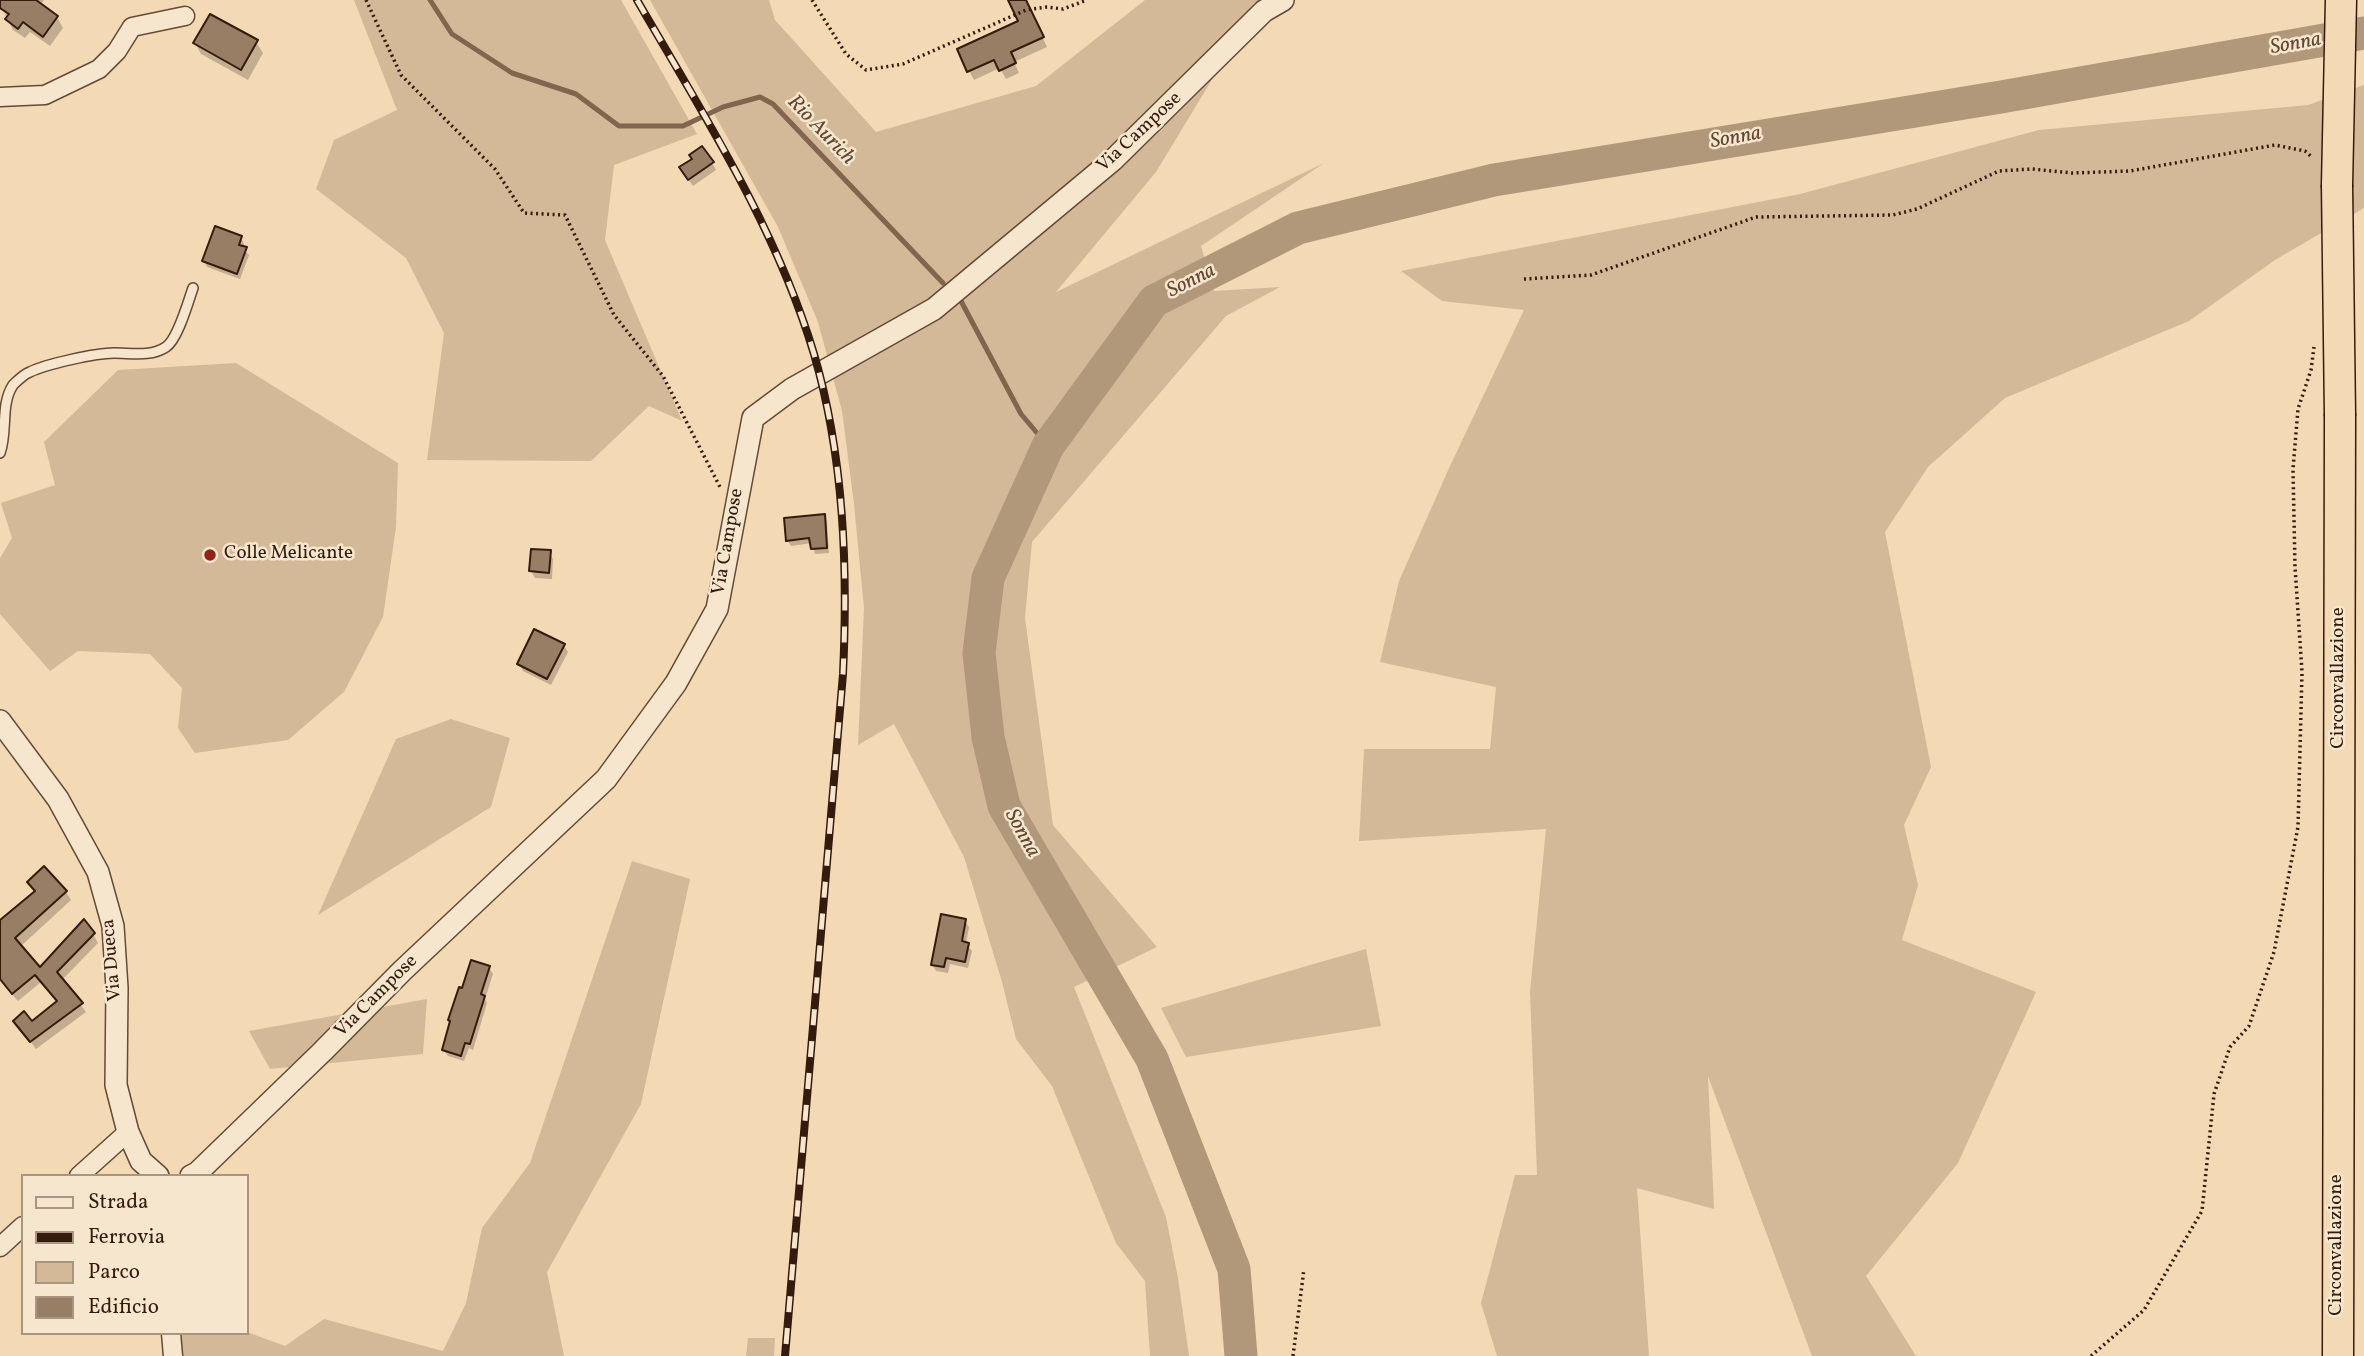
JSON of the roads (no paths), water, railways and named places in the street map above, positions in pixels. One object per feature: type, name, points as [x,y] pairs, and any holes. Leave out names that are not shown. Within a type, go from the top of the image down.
[{"type":"highway","name":"Circonvallazione","points":[[2338,1356],[2340,416],[2337,185],[2341,0]]},
{"type":"street","name":"Via Campose","points":[[195,1174],[402,971],[606,779],[677,682],[717,609],[753,418],[792,388],[934,309],[1113,160],[1264,11],[1283,0]]},
{"type":"street","points":[[0,97],[45,94],[99,69],[117,51],[132,27],[185,16]]},
{"type":"street","name":"Via Dueca","points":[[0,721],[58,799],[98,872],[113,926],[117,988],[116,1085],[128,1132],[141,1161],[156,1174]]},
{"type":"street","points":[[81,1174],[128,1132]]},
{"type":"street","points":[[0,1247],[21,1228]]},
{"type":"street","points":[[172,1335],[173,1356]]},
{"type":"lane","points":[[0,453],[4,442],[2,429],[5,402],[12,386],[28,372],[111,353],[150,354],[169,346],[193,288]]},
{"type":"waterway","name":"Rio Aurich","points":[[430,0],[452,34],[512,73],[576,94],[619,126],[683,126],[723,107],[760,97],[773,104],[943,283]]},
{"type":"waterway","name":"Sonna","points":[[1241,1356],[1234,1269],[1152,1059],[1004,806],[988,737],[979,653],[988,578],[1048,446],[1154,301],[1298,228],[1494,180],[2001,97],[2364,33]]},
{"type":"waterway","name":"Rio Aurich","points":[[961,301],[1021,414],[1048,446]]},
{"type":"railway","points":[[637,0],[736,172],[780,261],[814,354],[838,472],[845,593],[843,674],[785,1356]]},
{"type":"place","name":"Colle Melicante","points":[[210,555]]}]
